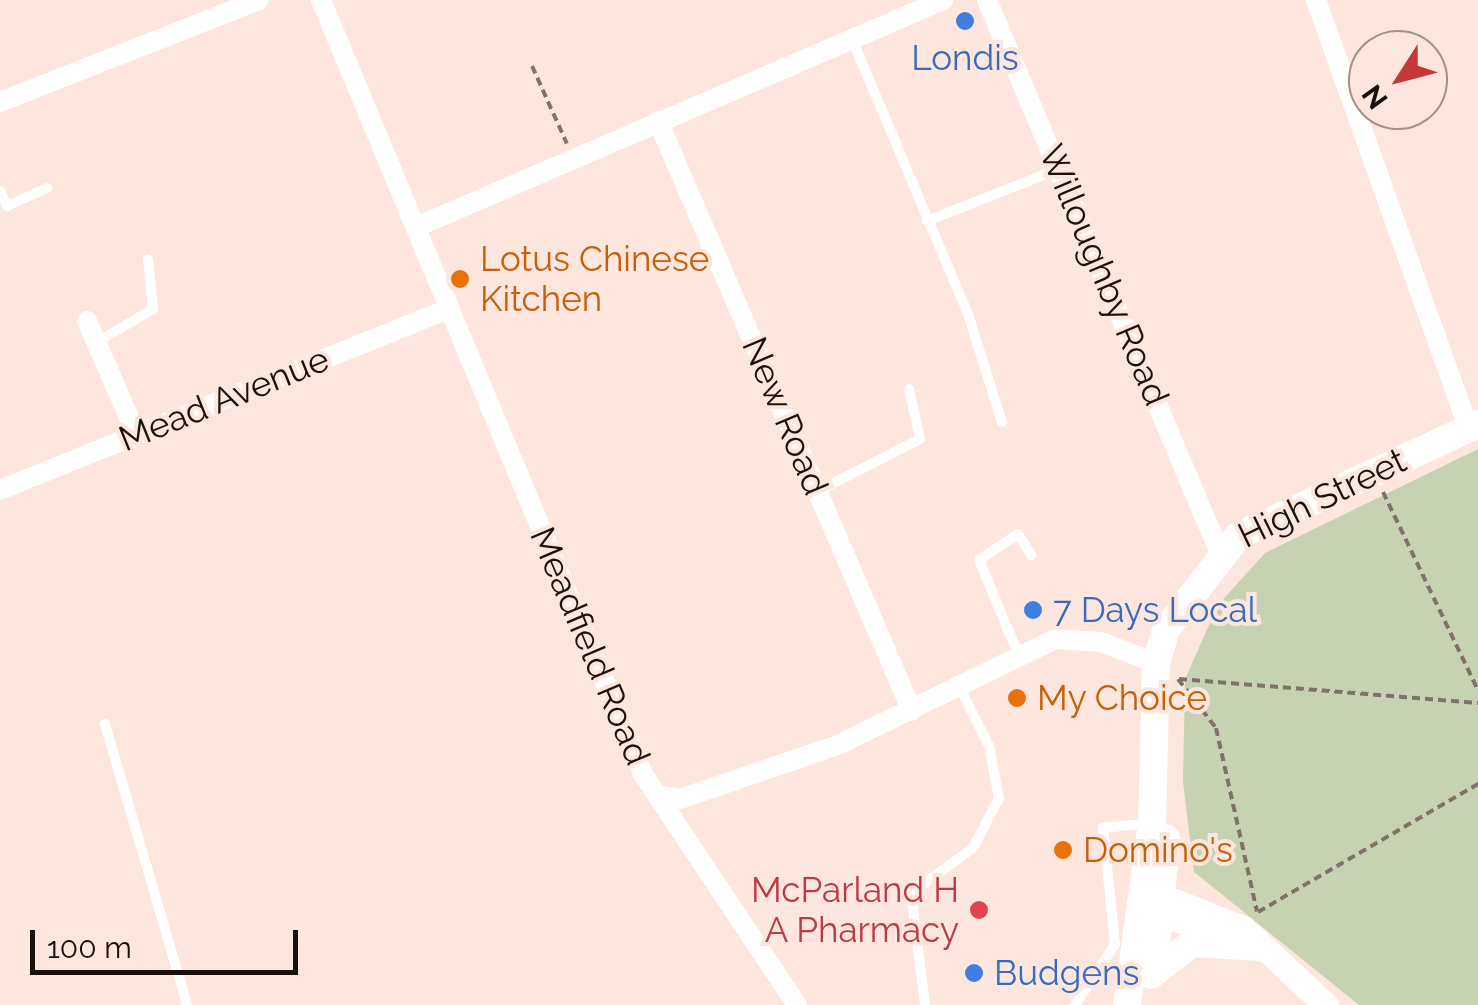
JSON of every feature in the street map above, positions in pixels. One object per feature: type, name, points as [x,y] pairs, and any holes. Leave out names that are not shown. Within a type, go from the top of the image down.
[{"type":"main road","name":"High Street","points":[[1156,909],[1152,709],[1163,673],[1167,628],[1219,551],[1296,503],[1473,426]]},
{"type":"main road","name":"High Street","points":[[1152,709],[1167,798],[1156,909]]},
{"type":"main road","points":[[1154,969],[1156,909]]},
{"type":"main road","points":[[1129,1005],[1156,909]]},
{"type":"main road","points":[[1129,1005],[1154,969],[1192,943],[1254,929]]},
{"type":"street","points":[[0,102],[259,0]]},
{"type":"street","name":"Meadfield Road","points":[[320,0],[658,795],[680,799],[912,711],[1055,639],[1101,642],[1163,673]]},
{"type":"street","points":[[416,227],[850,36],[942,0]]},
{"type":"street","name":"Willoughby Road","points":[[987,0],[1219,551]]},
{"type":"street","points":[[1316,0],[1473,426]]},
{"type":"street","name":"New Road","points":[[658,120],[912,711]]},
{"type":"street","name":"Mead Avenue","points":[[0,490],[449,308]]},
{"type":"street","points":[[88,320],[136,434]]},
{"type":"street","points":[[658,795],[668,824],[796,1005]]},
{"type":"street","points":[[1156,909],[1254,929],[1326,1005]]},
{"type":"lane","points":[[850,36],[927,221],[1002,422]]},
{"type":"lane","points":[[927,221],[1059,169]]},
{"type":"lane","points":[[0,191],[3,207],[46,188]]},
{"type":"lane","points":[[97,342],[153,310],[148,259]]},
{"type":"lane","points":[[818,491],[920,439],[909,388]]},
{"type":"lane","points":[[1020,657],[979,560],[1018,534],[1031,554]]},
{"type":"lane","points":[[925,1005],[911,893],[972,848],[999,798],[989,746],[960,688]]},
{"type":"lane","points":[[105,724],[187,1005]]},
{"type":"lane","points":[[1075,1005],[1115,935],[1103,828],[1152,823]]},
{"type":"path","points":[[532,66],[574,158]]},
{"type":"path","points":[[1373,471],[1478,690]]},
{"type":"path","points":[[1163,673],[1478,703]]},
{"type":"path","points":[[1163,673],[1216,728],[1254,929],[1478,784]]},
{"type":"green space","points":[[1478,449],[1478,1005],[1359,1005],[1194,872],[1183,782],[1185,679],[1218,605],[1265,553]]},
{"type":"place","name":"Londis","points":[[965,21]]},
{"type":"place","name":"Lotus Chinese Kitchen","points":[[460,279]]},
{"type":"place","name":"7 Days Local","points":[[1033,610]]},
{"type":"place","name":"My Choice","points":[[1017,698]]},
{"type":"place","name":"Domino's","points":[[1063,850]]},
{"type":"place","name":"McParland H A Pharmacy","points":[[979,910]]},
{"type":"place","name":"Budgens","points":[[974,973]]}]
